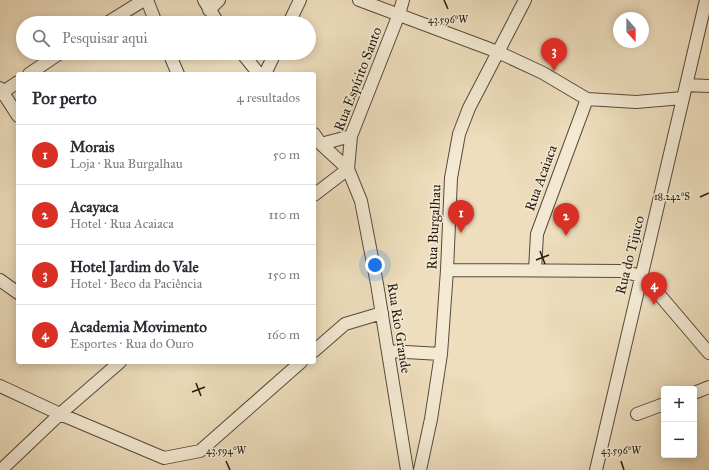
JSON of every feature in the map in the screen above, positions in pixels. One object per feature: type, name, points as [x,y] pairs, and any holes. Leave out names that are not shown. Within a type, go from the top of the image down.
[{"type":"street","points":[[119,16],[146,0],[153,16]]},
{"type":"street","points":[[214,16],[207,5],[219,0]]},
{"type":"street","points":[[292,16],[300,0]]},
{"type":"street","points":[[359,0],[498,52],[543,74],[587,99],[636,102],[683,98]]},
{"type":"street","name":"Rua Espírito Santo","points":[[348,169],[351,136],[399,14],[403,0]]},
{"type":"street","name":"Rua do Tijuco","points":[[596,470],[640,276],[686,85],[698,27],[706,0]]},
{"type":"street","name":"Rua Burgalhau","points":[[420,470],[431,419],[441,354],[447,270],[451,178],[459,134],[469,108],[524,1]]},
{"type":"street","points":[[32,72],[50,60]]},
{"type":"street","points":[[172,60],[177,72]]},
{"type":"street","points":[[248,60],[257,72]]},
{"type":"street","points":[[266,72],[272,60]]},
{"type":"street","points":[[16,83],[1,91],[16,113]]},
{"type":"street","points":[[686,85],[709,86]]},
{"type":"street","name":"Rua Acaiaca","points":[[535,270],[537,234],[587,99]]},
{"type":"street","points":[[318,139],[351,136]]},
{"type":"street","points":[[316,193],[348,169],[318,139]]},
{"type":"street","name":"Rua Rio Grande","points":[[348,169],[362,201],[382,313],[407,470]]},
{"type":"street","points":[[447,270],[623,271],[640,276],[657,292],[709,353]]},
{"type":"street","points":[[0,280],[16,292]]},
{"type":"street","points":[[316,349],[345,324],[382,313]]},
{"type":"street","points":[[388,351],[441,354]]},
{"type":"street","points":[[2,470],[60,414],[118,364]]},
{"type":"street","points":[[0,386],[60,414],[164,458],[200,451],[300,364]]},
{"type":"street","points":[[697,392],[709,387]]},
{"type":"street","points":[[637,414],[661,405]]},
{"type":"place","name":"Hotel Jardim do Vale","points":[[554,71]]},
{"type":"place","name":"Morais","points":[[461,233]]},
{"type":"place","name":"Acayaca","points":[[566,236]]},
{"type":"place","name":"Academia Movimento","points":[[654,305]]}]
